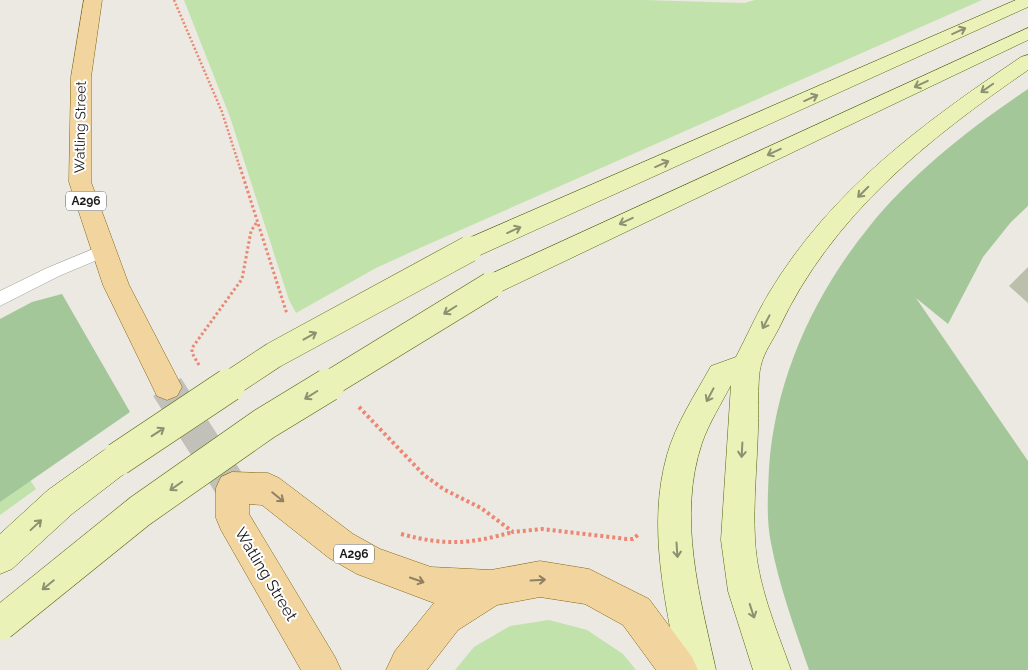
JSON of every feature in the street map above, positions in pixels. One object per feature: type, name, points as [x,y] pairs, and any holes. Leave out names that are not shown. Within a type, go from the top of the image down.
[{"type":"main road","name":"Watling Street","points":[[94,0],[80,77],[80,182],[103,251],[130,316],[167,387]]},
{"type":"main road","points":[[0,558],[60,502],[118,459],[266,361],[469,249],[1028,1]]},
{"type":"main road","points":[[0,624],[140,511],[264,424],[491,284],[1028,33]]},
{"type":"main road","points":[[772,670],[746,591],[738,540],[746,366],[778,301],[809,254],[845,210],[913,144],[959,108],[1028,61]]},
{"type":"main road","points":[[697,670],[680,582],[675,525],[676,487],[688,440],[721,375],[746,366]]},
{"type":"main road","name":"Watling Street","points":[[322,670],[233,518],[232,488],[268,489],[341,546],[368,562],[391,571],[431,585],[491,588]]},
{"type":"main road","points":[[405,670],[445,618],[491,588],[540,579],[589,587],[636,612],[679,670]]},
{"type":"lane","points":[[0,299],[54,272],[103,251]]},
{"type":"path","points":[[174,0],[222,112],[288,317]]},
{"type":"path","points":[[201,368],[192,353],[192,348],[242,278],[250,234],[257,222]]},
{"type":"path","points":[[359,407],[424,475],[445,490],[481,508],[513,532]]},
{"type":"path","points":[[394,532],[424,541],[449,545],[473,543],[534,528],[555,528],[627,539],[637,537],[641,527]]},
{"type":"shaded area","points":[[1028,267],[1028,303],[1009,286]]},
{"type":"green space","points":[[184,0],[644,0],[744,3],[755,0],[982,0],[422,247],[376,268],[296,313],[289,300],[230,117]]},
{"type":"green space","points":[[1028,89],[1028,206],[1011,222],[983,257],[948,324],[916,298],[1028,461],[1028,670],[809,670],[778,575],[768,525],[769,468],[773,435],[779,403],[800,340],[814,310],[831,281],[849,254],[885,208],[943,152]]},
{"type":"green space","points":[[62,294],[130,412],[0,502],[0,319],[32,302]]},
{"type":"green space","points":[[30,480],[36,489],[0,515],[0,502]]},
{"type":"green space","points":[[549,620],[587,630],[623,654],[636,670],[455,670],[474,647],[510,626]]},
{"type":"tunnel","points":[[167,387],[232,488]]}]
